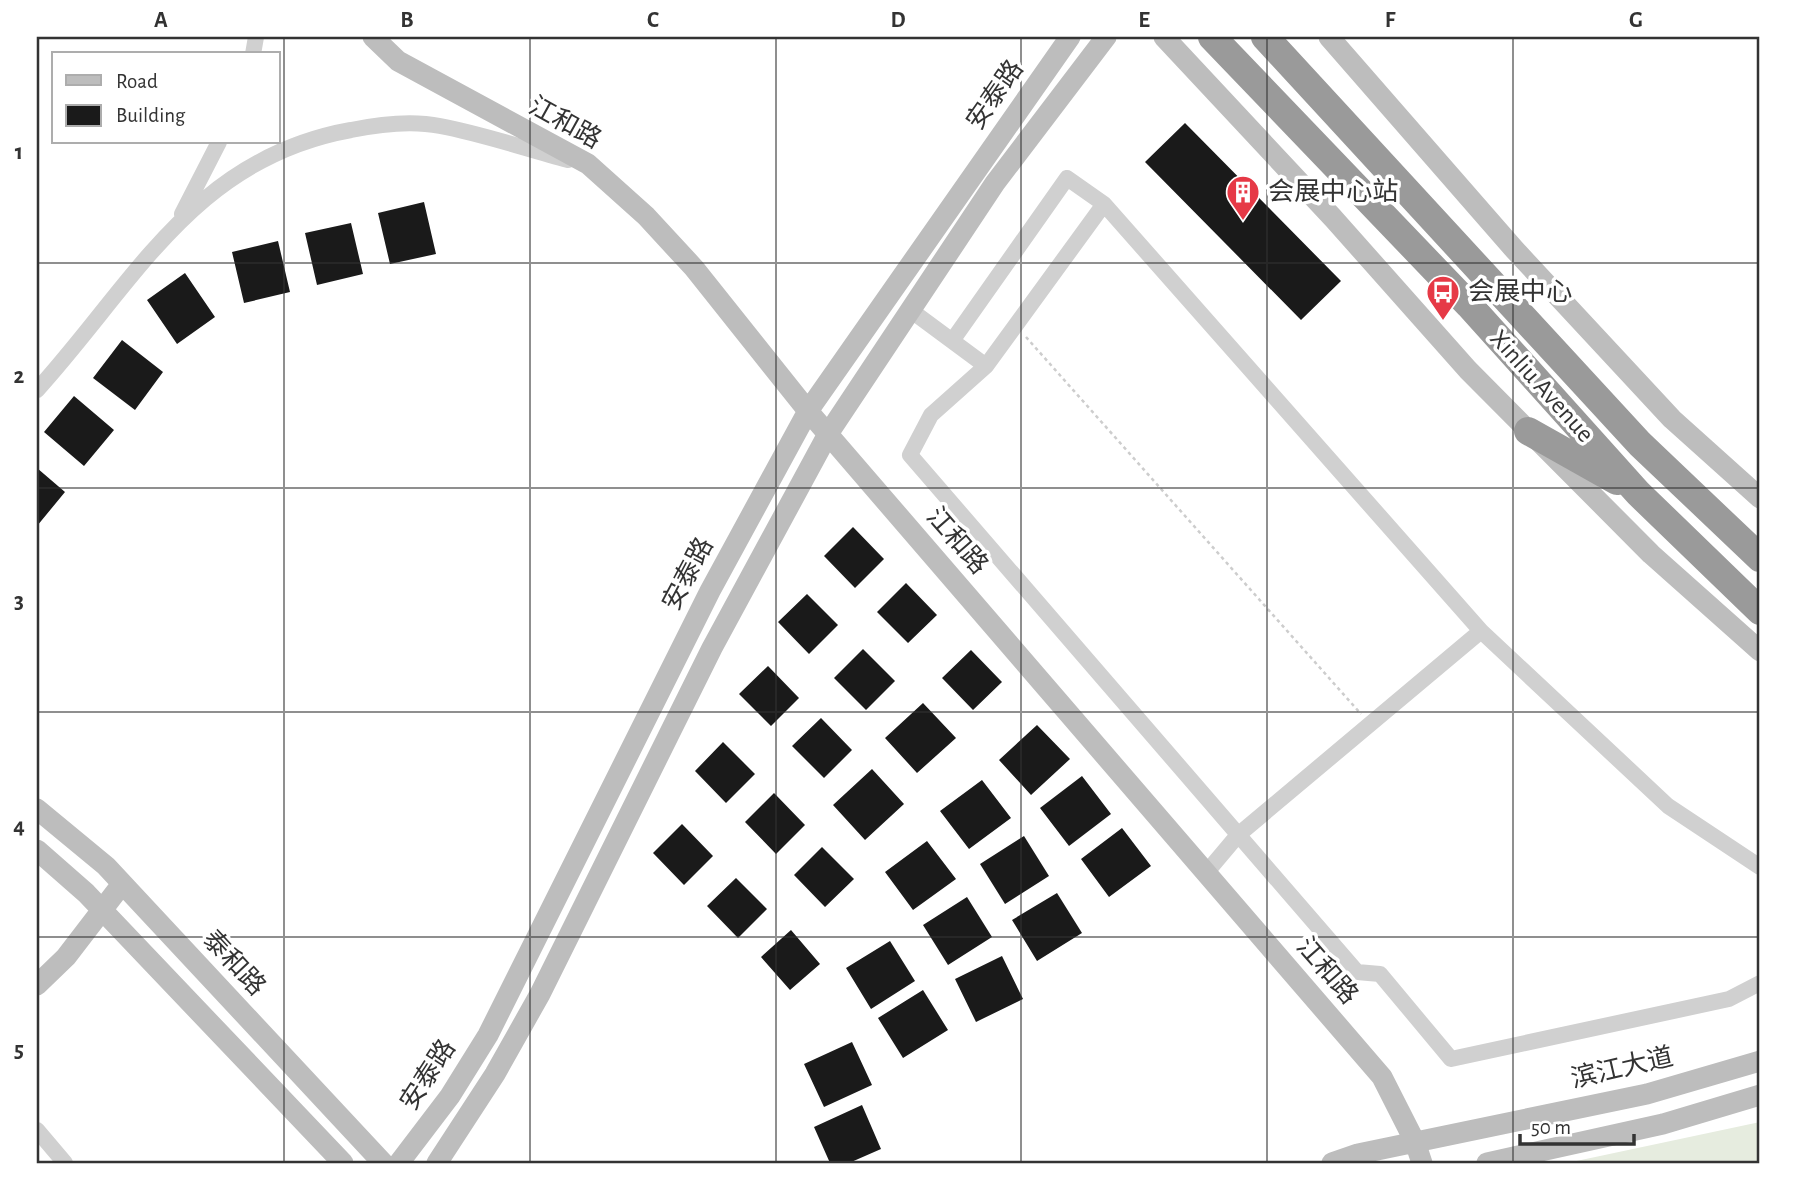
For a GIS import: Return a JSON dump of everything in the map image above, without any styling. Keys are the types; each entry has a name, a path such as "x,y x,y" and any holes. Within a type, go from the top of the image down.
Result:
{"highway":[{"name":"Xinliu Avenue","path":"1212,37 1469,305 1638,492 1729,584 1760,611"},
{"name":"Xinliu Avenue","path":"1265,37 1640,444 1760,558"},
{"path":"1528,431 1638,492"}],"street":[{"name":"江和路","path":"373,37 406,66 588,164 646,216 694,268 808,411 1382,1077 1415,1142 1422,1163"},
{"name":"安泰路","path":"399,1163 435,1116 488,1035 704,603 808,411 1070,37"},
{"name":"安泰路","path":"437,1163 495,1074 540,995 712,648 828,434 995,184 1106,37"},
{"path":"1164,37 1333,218 1468,370 1651,554 1760,651"},
{"path":"1329,37 1514,249 1672,419 1760,498"},
{"path":"37,390 179,220 223,183 264,157 313,136 384,124 439,125 588,164"},
{"path":"179,220 218,144"},
{"path":"952,341 1067,178 1104,204 1481,631 1668,806 1760,867"},
{"path":"1104,204 986,366 931,415 910,455 1357,972 1380,974 1451,1059 1729,999 1760,983"},
{"path":"909,309 986,366"},
{"path":"1206,873 1238,835 1481,631"},
{"name":"泰和路","path":"37,809 122,884 383,1163"},
{"path":"37,850 102,909 342,1163"},
{"path":"37,985 66,957 122,884"},
{"name":"滨江大道","path":"1332,1163 1358,1154 1647,1094 1760,1060"},
{"path":"1487,1163 1663,1124 1760,1095"},
{"path":"37,1130 65,1163"}],"path":[{"path":"1015,325 1370,724"}],"shaded area":[{"path":"1760,1122 1760,1163 1567,1163"}],"building":[{"name":"会展中心站","path":"1185,123 1341,281 1301,320 1145,162"},
{"path":"424,202 436,254 390,264 378,213"},
{"path":"351,223 363,274 317,285 305,233"},
{"path":"278,241 290,292 244,303 232,252"},
{"path":"185,273 215,317 177,344 147,300"},
{"path":"122,340 163,372 135,410 93,378"},
{"path":"74,396 114,430 84,466 44,432"},
{"path":"37,468 65,492 37,526"},
{"path":"853,527 884,559 855,588 824,556"},
{"path":"906,583 937,615 908,643 877,612"},
{"path":"807,594 838,625 809,654 778,622"},
{"path":"863,649 895,681 866,710 834,678"},
{"path":"971,650 1002,682 973,710 942,678"},
{"path":"768,666 799,698 771,726 739,694"},
{"path":"923,703 956,738 917,773 885,738"},
{"path":"821,718 852,750 824,778 792,746"},
{"path":"1037,725 1070,759 1031,795 999,760"},
{"path":"723,742 755,774 726,803 695,771"},
{"path":"872,769 904,804 865,840 833,805"},
{"path":"1082,776 1111,814 1069,846 1040,808"},
{"path":"982,780 1011,818 969,849 940,811"},
{"path":"774,793 805,825 776,854 745,822"},
{"path":"682,824 713,856 684,885 653,853"},
{"path":"1122,828 1151,866 1109,897 1081,859"},
{"path":"1024,836 1049,876 1005,904 980,864"},
{"path":"927,841 956,879 913,910 885,872"},
{"path":"822,847 854,879 825,907 794,875"},
{"path":"736,878 767,909 738,938 707,906"},
{"path":"1057,893 1082,933 1037,961 1012,920"},
{"path":"967,897 992,937 948,965 923,925"},
{"path":"791,930 820,964 790,990 761,957"},
{"path":"890,941 915,981 871,1009 846,968"},
{"path":"1002,956 1023,999 976,1022 955,979"},
{"path":"923,990 948,1030 903,1058 878,1018"},
{"path":"852,1042 872,1085 824,1107 804,1064"},
{"path":"862,1105 881,1149 849,1163 830,1163 814,1127"}],"place":[{"name":"会展中心站","path":"1243,222"},
{"name":"会展中心","path":"1443,322"}]}
